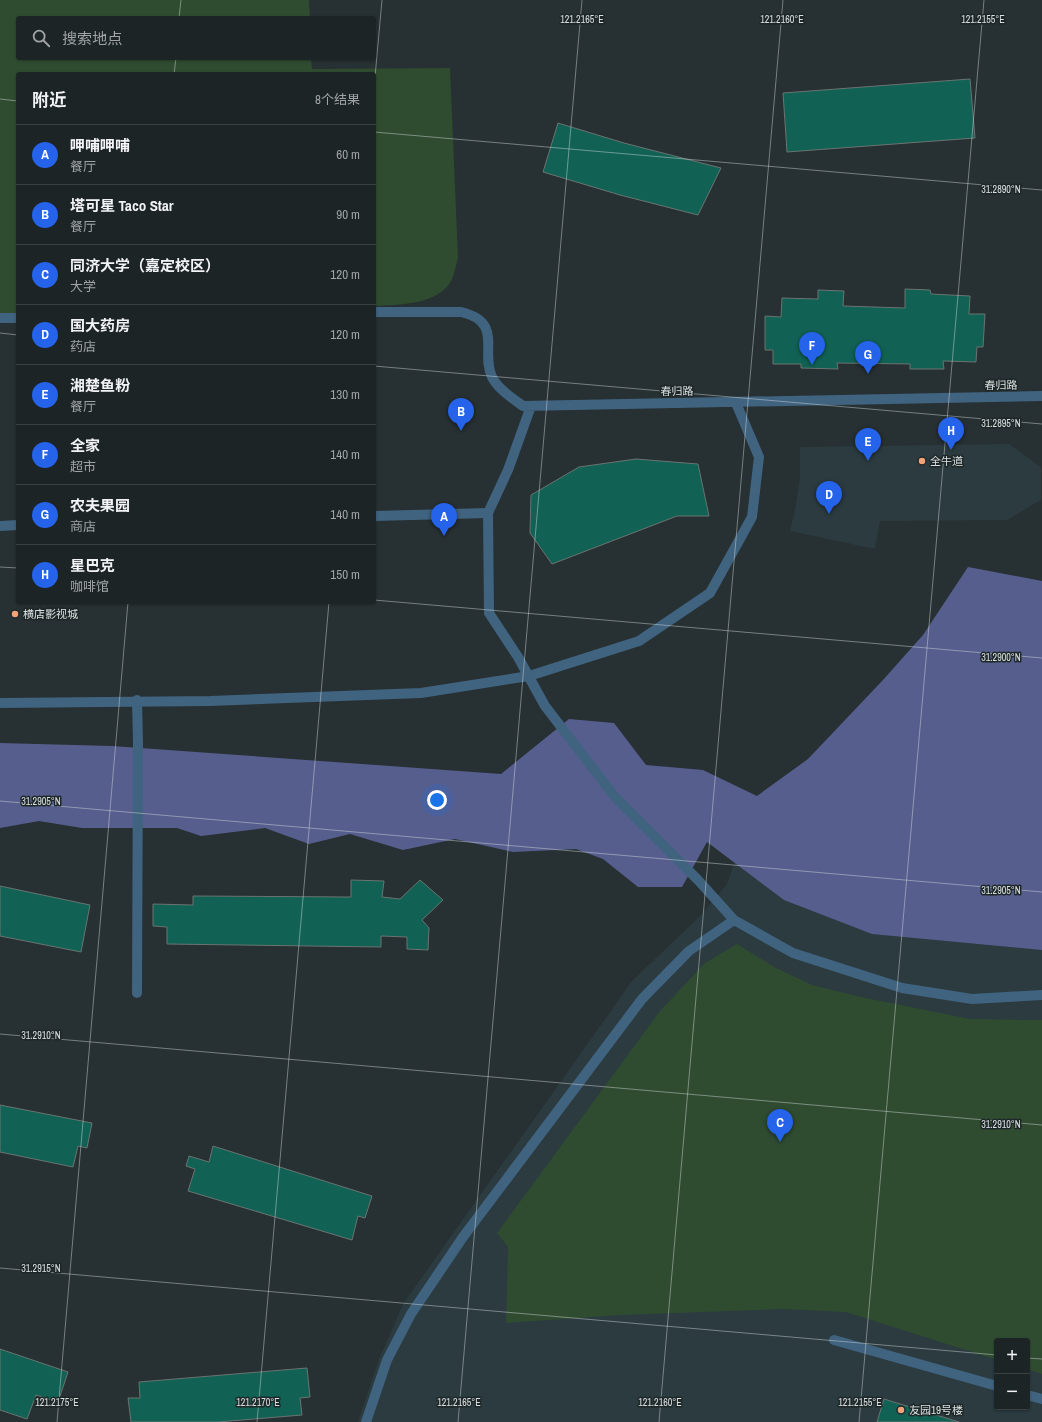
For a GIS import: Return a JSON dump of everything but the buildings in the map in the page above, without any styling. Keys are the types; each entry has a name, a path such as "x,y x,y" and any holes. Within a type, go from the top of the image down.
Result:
{"street":[{"name":"春归路","path":"376,312 454,312 474,315 482,323 489,337 489,365 492,377 504,391 523,406 1042,396"},
{"path":"0,318 16,318"},
{"path":"0,703 137,700 210,701 421,693 528,676 639,641 710,593 752,517 759,457 736,403"},
{"path":"531,406 508,470 488,513 489,613 545,706 615,797 698,880 734,920 793,953 902,988 972,999 1042,995"},
{"path":"376,516 488,513"},
{"path":"0,526 16,525"},
{"path":"137,700 137,992"},
{"path":"366,1422 387,1360 411,1314 467,1231 642,999 689,952 734,920"},
{"path":"834,1340 994,1385"},
{"path":"1030,1396 1042,1399"}],"shaded area":[{"path":"1009,444 1041,467 1041,500 1007,520 880,521 875,549 790,531 800,477 800,447"},
{"path":"968,567 1042,581 1042,1422 358,1422 379,1359 403,1304 632,981 698,918 727,884 757,796 808,759 883,680 923,635"}],"green space":[{"path":"0,0 309,0 310,16 16,16 16,60 311,60 312,69 450,68 458,258 454,274 446,288 429,299 406,304 376,306 376,72 16,72 16,313 0,314"},
{"path":"737,944 774,967 812,985 861,997 970,1019 1042,1020 1042,1374 1030,1370 1030,1338 994,1338 994,1359 846,1312 783,1309 622,1315 506,1323 508,1247 497,1233 660,1011 705,963"}],"water":[{"path":"968,567 1042,581 1042,950 872,934 784,900 707,842 682,887 638,887 603,859 576,849 513,852 455,839 403,850 350,834 309,844 265,828 201,836 177,828 82,828 39,821 0,828 0,743 112,746 501,774 569,719 614,723 646,765 703,770 757,796 808,759 883,680 923,635"}],"place":[{"name":"全家","path":"812,365"},
{"name":"农夫果园","path":"868,374"},
{"name":"塔可星 Taco Star","path":"461,431"},
{"name":"星巴克","path":"951,450"},
{"name":"湘楚鱼粉","path":"868,461"},
{"name":"全牛道","path":"922,461"},
{"name":"国大药房","path":"829,514"},
{"name":"呷哺呷哺","path":"444,536"},
{"name":"横店影视城","path":"15,614"},
{"name":"同济大学（嘉定校区）","path":"780,1142"},
{"name":"友园19号楼","path":"901,1410"}]}
